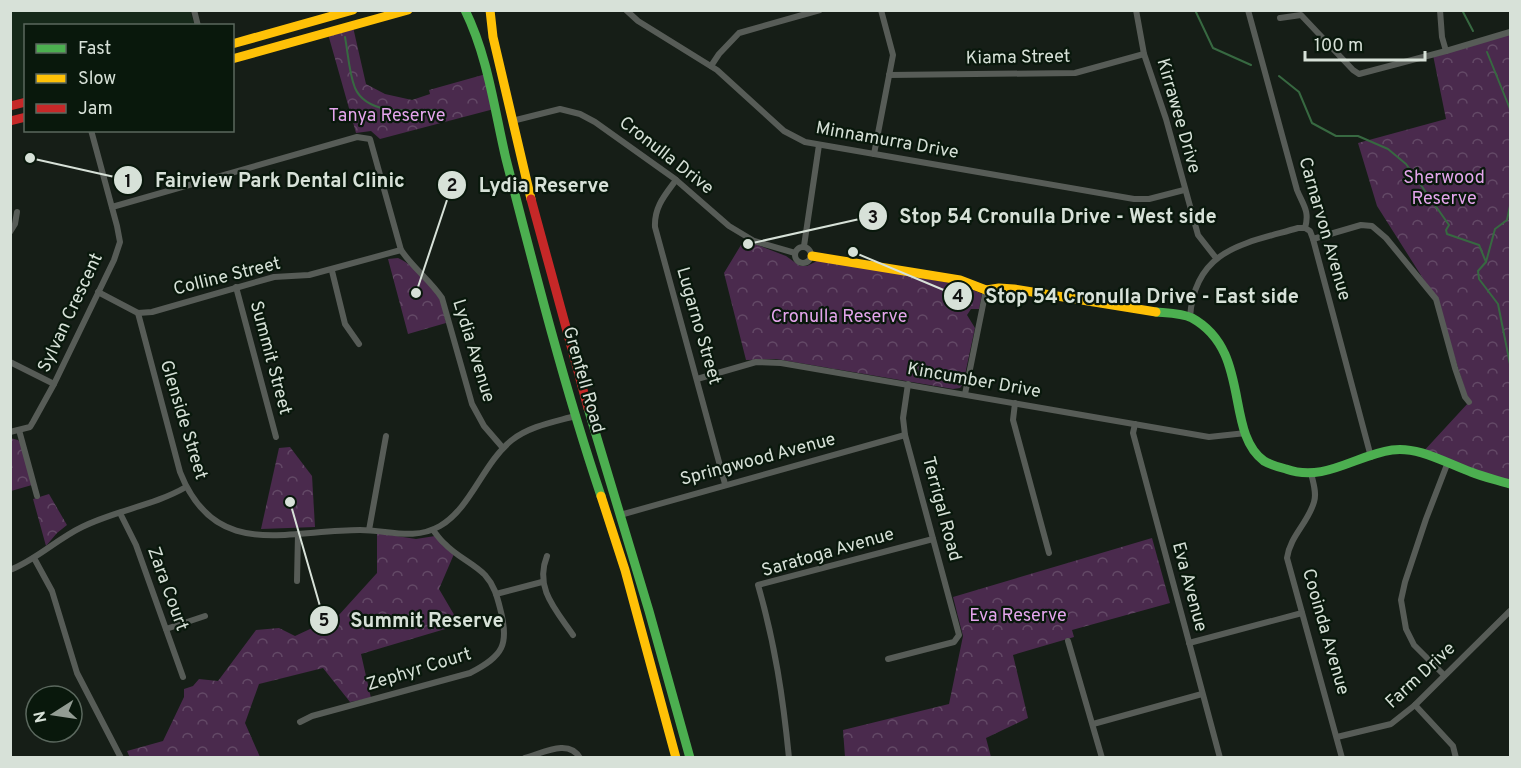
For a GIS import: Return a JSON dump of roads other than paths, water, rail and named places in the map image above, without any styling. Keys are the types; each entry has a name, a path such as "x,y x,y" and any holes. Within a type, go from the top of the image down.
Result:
{"main road":[{"path":"234,43 353,10"},
{"path":"235,58 408,10"},
{"name":"Grenfell Road","path":"465,10 483,52 516,197 588,458 625,570 676,758"},
{"name":"Grenfell Road","path":"490,10 493,37 524,172 588,412 649,611 690,758"},
{"path":"499,125 512,121"},
{"path":"812,256 960,280 986,290 999,288 1190,317 1211,334 1227,355 1246,433 1260,457 1271,465 1296,474 1311,473 1391,450 1402,449 1422,453 1510,484"},
{"path":"576,416 588,412"}],"street":[{"name":"Minnamurra Drive","path":"626,10 638,21 711,66 797,140 1134,199 1149,199 1184,190"},
{"path":"711,66 718,54 739,33 820,10"},
{"path":"874,154 893,55 881,10"},
{"name":"Kirrawee Drive","path":"1136,10 1144,54 1166,119 1198,235 1216,258"},
{"name":"Carnarvon Avenue","path":"1248,10 1296,190 1308,213 1305,228 1310,231 1313,239 1371,457"},
{"path":"1440,10 1442,37 1446,51"},
{"path":"1280,18 1301,15 1359,74 1510,32"},
{"name":"Kiama Street","path":"889,75 1075,73 1144,54"},
{"name":"Cronulla Drive","path":"512,121 551,110 570,110 595,123 676,180 714,214 741,234 765,245 795,253"},
{"name":"Sylvan Crescent","path":"19,430 30,427 54,384 114,260 120,242 92,132"},
{"name":"Lydia Avenue","path":"112,207 360,137 370,139 401,250 408,261 434,285 442,298 472,404 484,426 503,448"},
{"path":"804,246 819,145"},
{"name":"Lugarno Street","path":"676,180 659,203 656,210 655,227 725,484"},
{"path":"10,231 15,224 17,212"},
{"path":"1313,239 1361,225 1372,226 1386,238 1436,299 1455,368 1469,402"},
{"path":"1190,317 1193,295 1201,277 1216,258 1251,242 1305,228"},
{"path":"804,246 808,248 812,256 806,263 802,263 798,261 795,253 796,249 804,246"},
{"name":"Colline Street","path":"138,313 167,308 274,276 309,275 332,271 401,250"},
{"path":"332,271 345,324 358,344"},
{"name":"Summit Street","path":"236,287 276,437"},
{"path":"965,394 986,290"},
{"path":"98,292 138,313"},
{"name":"Glenside Street","path":"138,313 180,472 196,504 216,522 252,535 369,530 404,535 433,530"},
{"path":"10,362 54,384"},
{"name":"Kincumber Drive","path":"697,379 756,363 781,363 1209,437 1246,433"},
{"name":"Terrigal Road","path":"888,659 957,640 958,635 905,435 903,418 908,384"},
{"path":"1015,403 1013,420 1050,553"},
{"path":"433,530 452,517 503,448 524,432 576,416"},
{"name":"Eva Avenue","path":"1135,424 1133,433 1220,758"},
{"path":"10,432 19,430 37,496"},
{"name":"Springwood Avenue","path":"620,515 905,435"},
{"path":"369,530 386,436"},
{"path":"1444,675 1414,645 1406,629 1401,600 1422,529 1448,462"},
{"name":"Cooinda Avenue","path":"1311,473 1315,488 1315,501 1289,546 1287,558 1342,758"},
{"path":"10,570 34,558 79,528 106,516 170,496 186,487"},
{"name":"Zara Court","path":"120,513 136,545 183,677"},
{"name":"Zephyr Court","path":"300,722 312,716 470,673 489,664 500,653 505,643 506,632 494,587 484,574 445,545 433,530"},
{"path":"297,581 298,534"},
{"name":"Saratoga Avenue","path":"789,758 783,700 772,635 758,585 933,539"},
{"path":"547,556 542,582 551,602 573,635"},
{"path":"34,558 52,591 77,673 120,758"},
{"path":"496,594 542,582"},
{"name":"Farm Drive","path":"1337,737 1391,724 1415,705 1510,611"},
{"path":"1189,644 1302,613"},
{"path":"166,629 206,616"},
{"path":"1068,641 1102,758"},
{"path":"1093,724 1202,694"},
{"path":"1415,705 1453,746 1456,758"},
{"path":"525,758 568,747 576,751 580,758"}],"waterway":[{"path":"1195,10 1213,48 1251,65"},
{"path":"1462,10 1473,31"},
{"path":"345,37 351,76 361,97 369,103 389,110 432,110"},
{"path":"1487,52 1510,109"},
{"path":"1279,76 1299,92 1312,123 1336,136 1358,136 1388,149 1406,164 1449,225 1446,230 1447,234 1479,245 1486,262 1478,271 1479,279 1498,304 1510,364"},
{"path":"1510,117 1510,122"},
{"path":"1486,262 1495,229 1507,220 1510,206"}],"place":[{"name":"Fairview Park Dental Clinic","path":"30,158"},
{"name":"Stop 54 Cronulla Drive - West side","path":"748,244"},
{"name":"Stop 54 Cronulla Drive - East side","path":"853,252"},
{"name":"Lydia Reserve","path":"416,293"},
{"name":"Summit Reserve","path":"290,502"}],"park label":[{"name":"Tanya Reserve","path":"387,116"},
{"name":"Sherwood Reserve","path":"1444,188"},
{"name":"Cronulla Reserve","path":"839,317"},
{"name":"Eva Reserve","path":"1018,616"}]}
